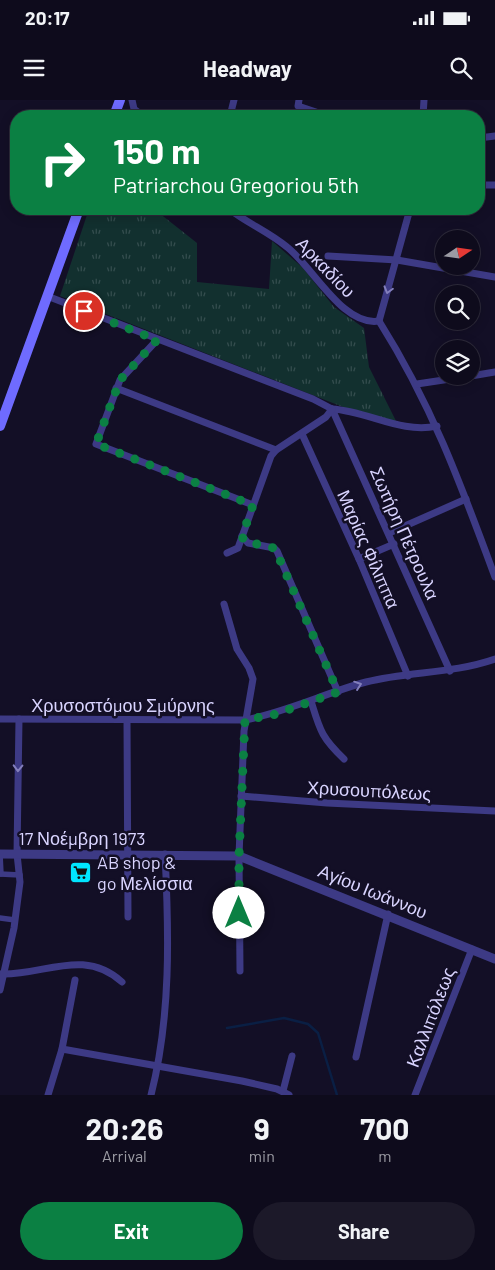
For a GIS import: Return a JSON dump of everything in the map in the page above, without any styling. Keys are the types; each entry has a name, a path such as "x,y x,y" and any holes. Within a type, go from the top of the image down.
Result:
{"main road":[{"path":"0,426 78,215"}],"street":[{"path":"299,103 315,110"},
{"name":"Αρκαδίου","path":"237,215 286,246 300,258 348,312 361,320 379,322"},
{"path":"408,215 379,322 417,384 437,426 495,577"},
{"path":"328,256 397,260 495,277"},
{"path":"47,296 313,399 332,409 344,410 415,429 437,426"},
{"path":"157,340 120,380 96,444 253,505"},
{"path":"480,374 495,372"},
{"path":"417,384 435,381"},
{"path":"116,388 276,450"},
{"path":"227,553 238,548 271,456 276,450 326,417 332,409"},
{"name":"Σωτήρη Πέτρουλα","path":"332,409 450,671"},
{"name":"Μαρίας Φίλιππα","path":"302,434 359,560 408,676"},
{"path":"389,533 466,499"},
{"path":"242,536 248,543 274,548 276,551 338,692"},
{"path":"359,560 394,544"},
{"path":"224,604 237,649 249,668 253,679 245,720 241,796 239,856 240,970"},
{"name":"Χρυσοστόμου Σμύρνης","path":"0,719 245,720 273,715 368,682 450,671 495,659"},
{"path":"311,701 325,741 344,758"},
{"path":"0,990 2,974 16,920 20,875 17,854 19,719"},
{"path":"127,720 128,917"},
{"name":"Χρυσουπόλεως","path":"241,796 327,803 495,811"},
{"path":"0,854 0,874 20,875"},
{"name":"17 Νοέμβρη 1973","path":"0,854 239,856"},
{"path":"151,1095 158,1066 167,997 165,854"},
{"name":"Αγίου Ιωάννου","path":"239,856 388,914 495,959"},
{"path":"356,1057 388,914"},
{"path":"0,918 16,920"},
{"name":"Καλλιπόλεως","path":"416,1095 472,949"},
{"path":"2,974 81,964 103,969 112,973 122,982"},
{"path":"48,1095 62,1048 75,980"},
{"path":"62,1048 242,1081 286,1093 292,1056"}],"green space":[{"path":"87,215 162,215 197,243 197,282 269,289 272,241 303,268 334,307 364,328 369,367 397,423 343,407 60,296"}],"waterway":[{"path":"227,1028 284,1018 308,1024 318,1033 337,1095"}],"place":[{"name":"AB shop & go Μελίσσια","path":"81,872"}],"route":[{"path":"84,311 157,340 120,380 96,444 253,505 242,536 244,541 274,548 276,551 338,692 273,715 245,720 239,856 239,913"}]}
